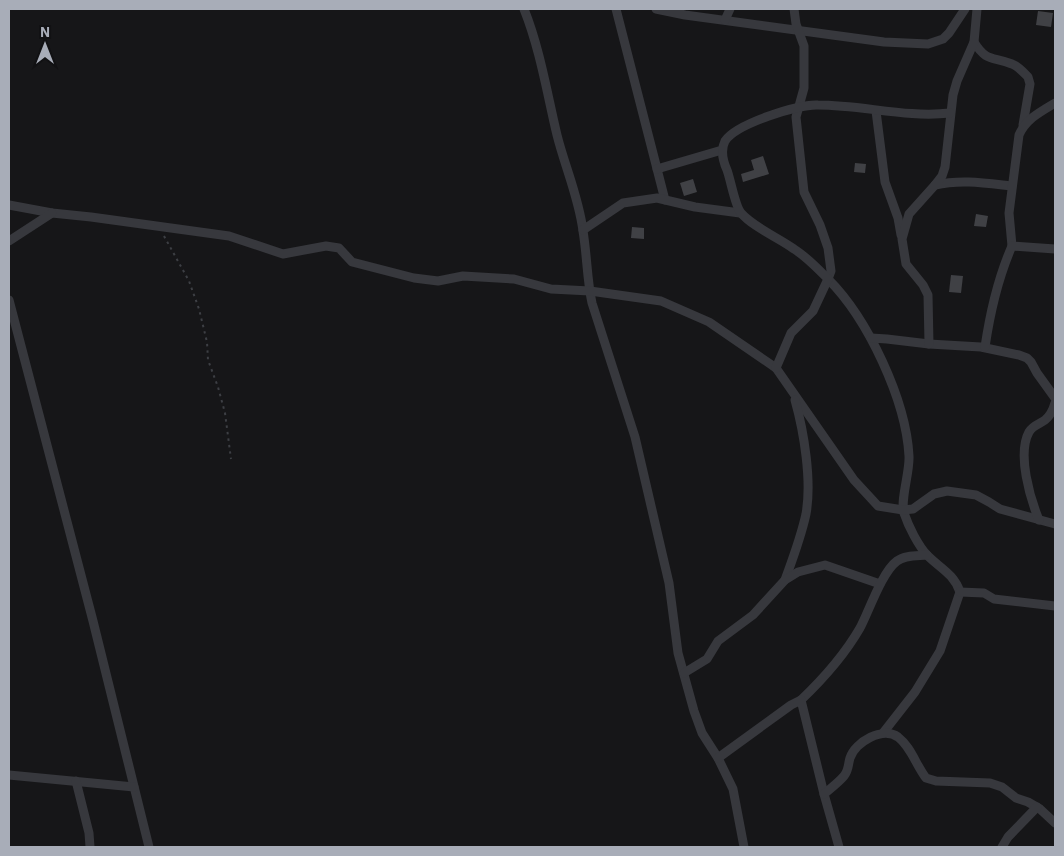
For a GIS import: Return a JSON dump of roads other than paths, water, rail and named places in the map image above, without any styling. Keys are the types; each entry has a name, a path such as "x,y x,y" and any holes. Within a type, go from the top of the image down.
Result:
{"street":[{"path":"524,9 546,83 557,136 578,205 583,230 590,292 635,437 669,583 678,653 702,733 718,758 733,789 744,847"},
{"path":"616,9 665,200"},
{"path":"656,9 884,42 928,44 942,39 949,33 965,9"},
{"path":"725,20 730,9"},
{"path":"776,368 792,333 813,311 830,271 828,248 820,225 804,192 796,117 802,97 804,46 794,9"},
{"path":"902,239 909,214 942,176 945,167 950,113 957,82 974,42 977,9"},
{"path":"974,42 985,56 992,60 1012,64 1028,77 1030,84 1011,186 1009,213 1012,246 1001,274 985,347"},
{"path":"1023,125 1036,114 1055,103"},
{"path":"740,213 723,159 722,150 726,141 736,131 774,114 798,106 818,104 929,115 950,113"},
{"path":"876,111 885,182 898,218 906,264 923,285 928,295 929,344"},
{"path":"657,169 722,150"},
{"path":"935,185 952,181 964,181 1011,186"},
{"path":"583,230 623,203 657,198 695,208 740,213 797,250 828,279 850,305 871,338 899,403 908,440 910,461 902,510 909,527 927,555 949,574 957,583 960,592 940,651 915,692 883,733"},
{"path":"9,205 158,228 192,230 229,236 283,254 326,246 339,248 352,262 414,278 438,281 463,276 514,279 551,289 662,300 709,322 776,368 854,480 878,506 902,510 912,509 922,504 929,497 947,491 976,495 1000,509 1055,524"},
{"path":"9,241 52,213"},
{"path":"1012,246 1055,249"},
{"path":"9,300 149,847"},
{"path":"871,338 985,347 1019,355 1027,358 1055,398"},
{"path":"785,580 799,541 806,512 807,480 805,452 801,421 793,393"},
{"path":"1039,520 1027,484 1025,449 1029,432 1035,425 1045,420 1052,412 1055,404"},
{"path":"718,758 790,705 801,700 831,669 859,628 880,584 895,562 903,558 927,555"},
{"path":"684,673 707,659 718,641 753,615 785,580 798,572 825,565 880,584"},
{"path":"960,592 984,593 994,600 1055,606"},
{"path":"801,700 839,847"},
{"path":"824,794 845,775 850,758 859,745 866,739 883,733 890,733 908,748 926,778 936,781 990,783 1002,787 1016,798 1037,807 1055,823"},
{"path":"9,775 134,787"},
{"path":"76,781 89,833 90,847"},
{"path":"1002,847 1008,837 1037,807"}]}
